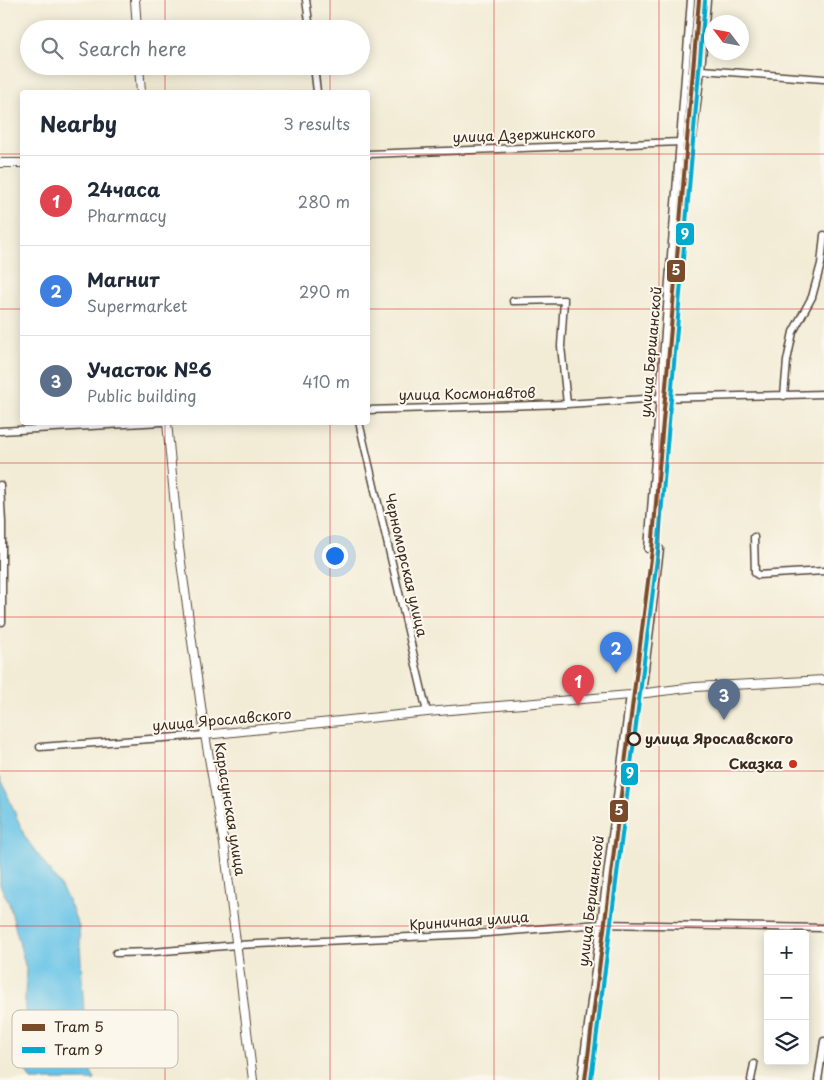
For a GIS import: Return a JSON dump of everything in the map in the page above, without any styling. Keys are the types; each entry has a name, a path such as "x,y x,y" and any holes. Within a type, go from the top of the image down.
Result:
{"street":[{"path":"135,0 136,20"},
{"path":"306,0 309,20"},
{"name":"улица Бершанской","path":"642,693 660,550 648,549 691,0"},
{"path":"681,142 693,139 707,0"},
{"path":"701,70 824,79"},
{"path":"140,75 141,90"},
{"path":"315,75 317,90"},
{"name":"улица Дзержинского","path":"370,154 681,142"},
{"path":"0,163 20,163"},
{"path":"784,396 787,361 793,332 812,297 821,264 824,234"},
{"path":"514,301 564,300 561,346 567,404"},
{"name":"улица Космонавтов","path":"370,410 567,404 660,398 824,394"},
{"path":"0,431 108,425"},
{"name":"Карасунская улица","path":"167,425 179,548 205,735 223,834 253,1080"},
{"name":"Черноморская улица","path":"360,425 427,712"},
{"path":"0,485 2,622"},
{"path":"754,537 755,573 758,575 824,571"},
{"name":"улица Ярославского","path":"40,747 205,735 427,712 630,695 695,687 824,680"},
{"name":"улица Бершанской","path":"581,1080 630,695"},
{"name":"Криничная улица","path":"116,954 237,945 474,934 600,924 824,928"},
{"path":"818,1080 824,1041"},
{"path":"752,1080 754,1064"}],"water":[{"path":"0,777 25,837 60,885 79,927 84,1010 25,1010 26,969 9,903 0,885"},
{"path":"24,1068 89,1068 95,1080 31,1080"}],"tram line":[{"name":"5","path":"585,1080 652,550 699,0"},
{"name":"9","path":"591,1080 658,551 705,1"}],"place":[{"name":"Магнит","path":"616,673"},
{"name":"24часа","path":"578,706"},
{"name":"Участок №6","path":"724,720"},
{"name":"улица Ярославского","path":"634,739"},
{"name":"Сказка","path":"793,764"}]}
